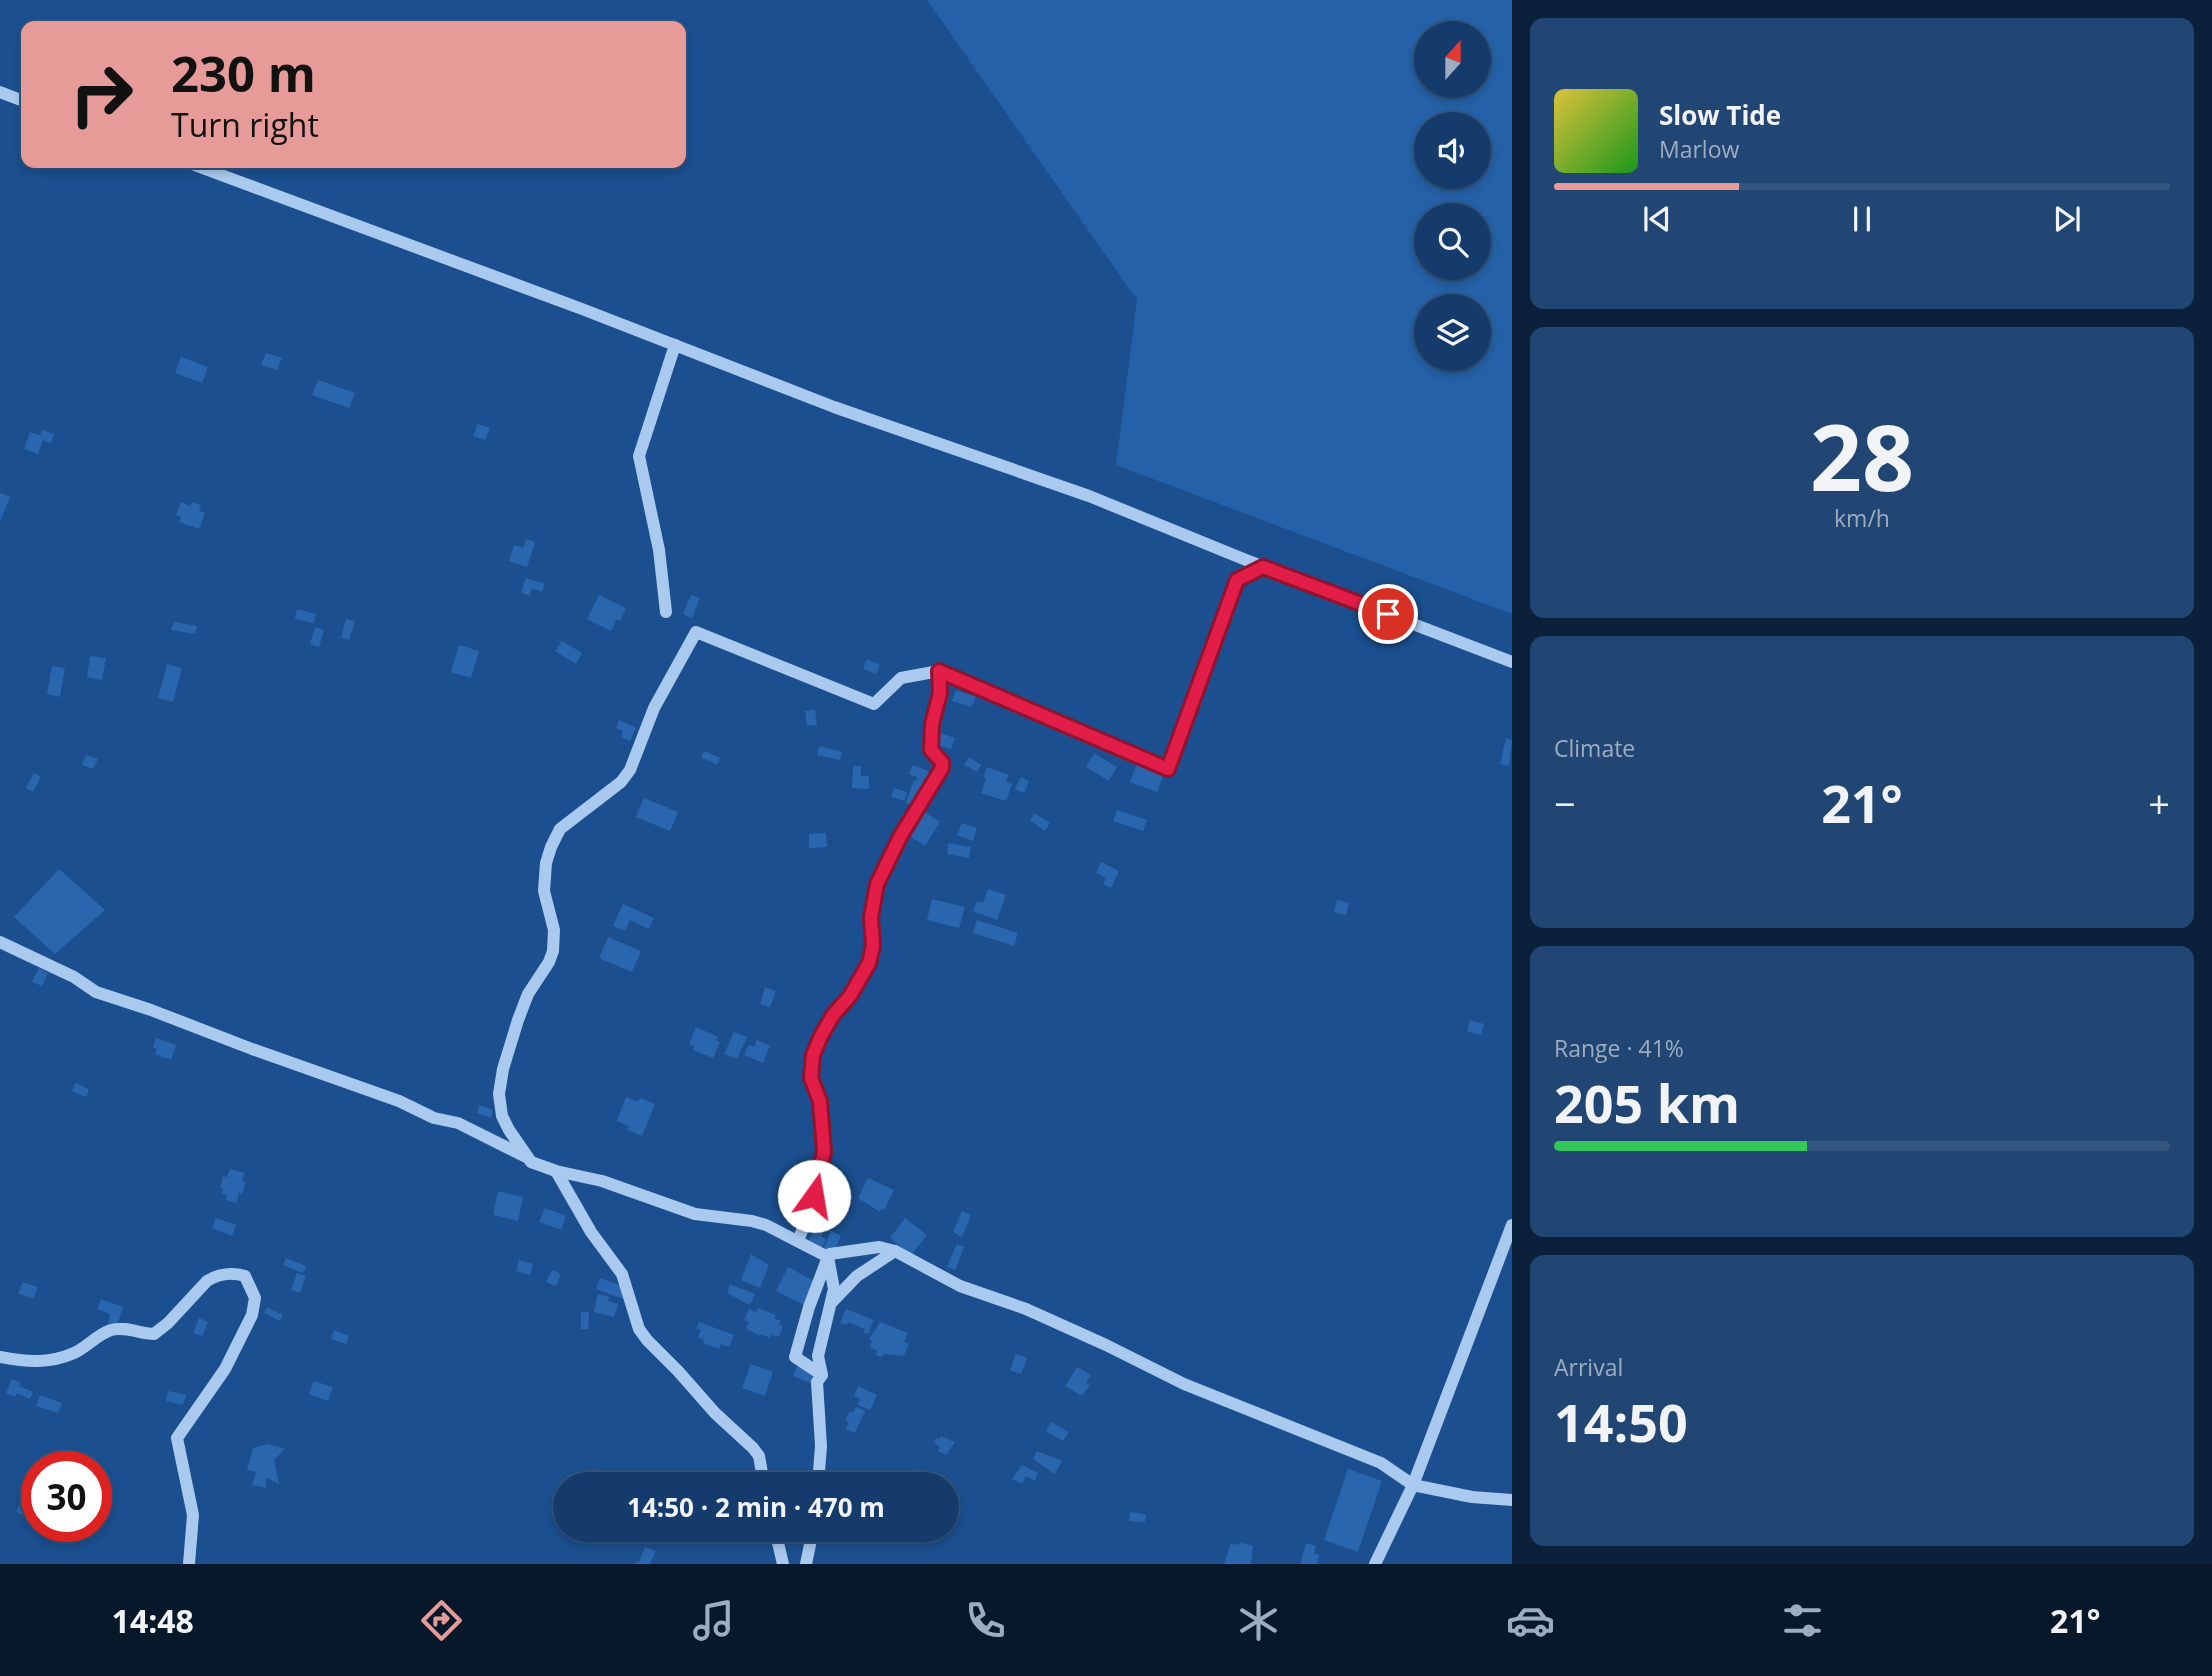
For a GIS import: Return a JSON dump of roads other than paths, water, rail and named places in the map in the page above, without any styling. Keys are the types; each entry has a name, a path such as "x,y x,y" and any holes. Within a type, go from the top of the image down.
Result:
{"street":[{"path":"0,92 21,100"},
{"path":"202,168 834,407 1089,496 1263,567 1512,662"},
{"path":"666,612 659,550 639,456 675,345"},
{"path":"819,1472 821,1446 817,1382 822,1375 818,1356 832,1302 834,1279 828,1257 759,1223 695,1214 602,1181 556,1171 531,1162 502,1116 499,1094 503,1069 528,994 550,962 553,951 554,930 544,891 548,855 560,829 621,782 630,770 654,708 696,632 874,704 901,678 939,671 1168,769 1237,580 1263,567"},
{"path":"798,1241 809,1214 824,1152 820,1101 811,1078 813,1055 833,1015 850,996 869,963 873,946 871,917 877,884 900,837 942,768 942,762 931,750 932,724 940,693 939,671"},
{"path":"0,942 74,977 96,992 399,1101 434,1118 458,1123 528,1158"},
{"path":"556,1171 597,1241 622,1274 639,1329 715,1413 753,1448 759,1456 762,1472"},
{"path":"1375,1564 1413,1485 1512,1225"},
{"path":"822,1375 795,1357 809,1307 828,1257 830,1254 875,1247 895,1251 968,1290 1026,1309 1184,1384 1381,1462 1413,1485 1472,1497 1512,1500"},
{"path":"832,1302 857,1276 895,1251"},
{"path":"0,1357 37,1363 74,1353 110,1330 133,1329 154,1334 168,1323 207,1281 229,1274 245,1276 256,1298 252,1315 225,1369 177,1438 193,1515 189,1564"},
{"path":"778,1542 783,1564"},
{"path":"806,1564 811,1542"}]}
